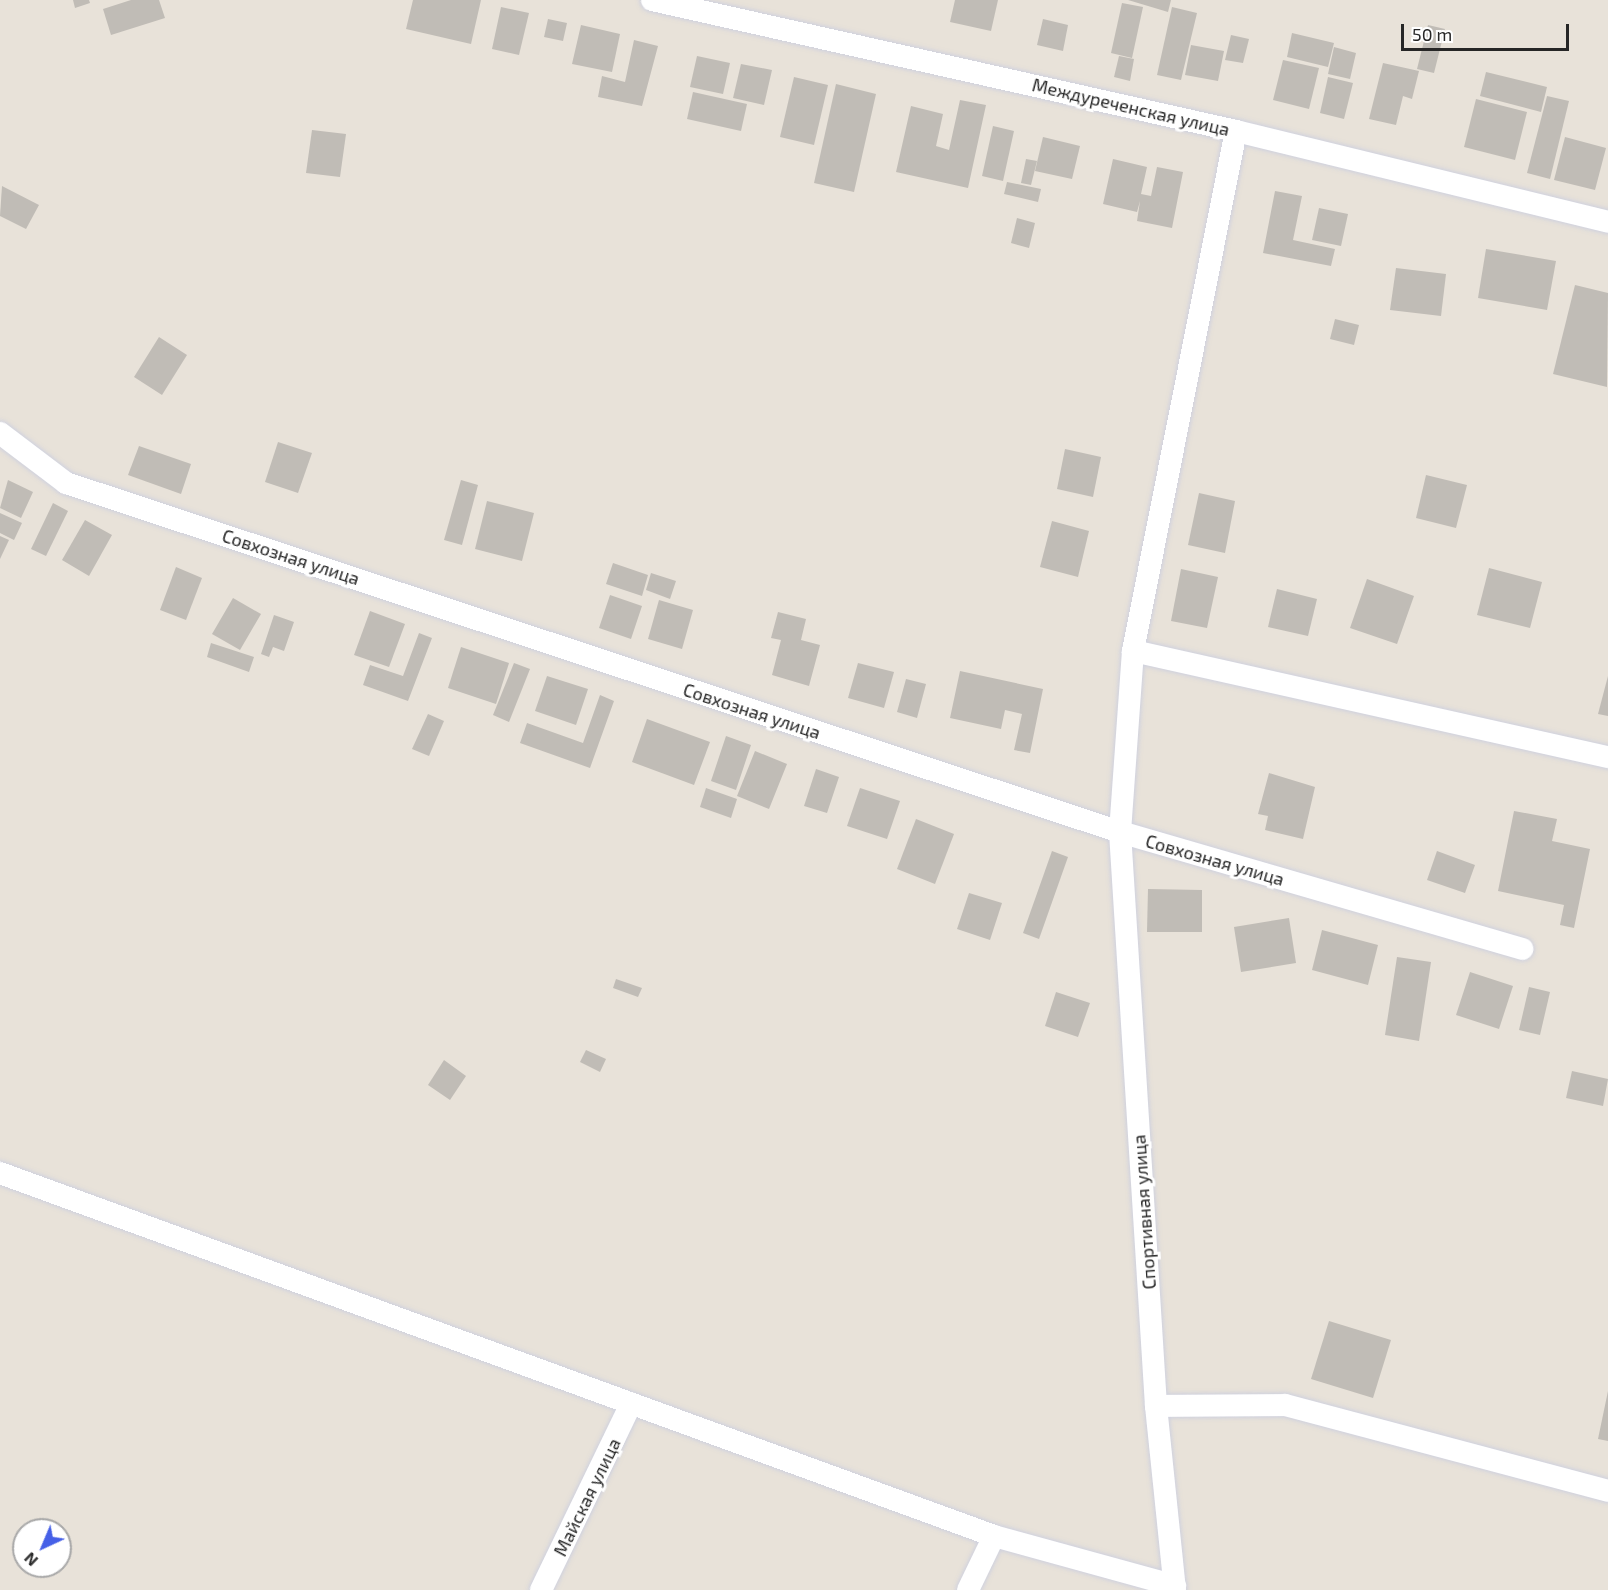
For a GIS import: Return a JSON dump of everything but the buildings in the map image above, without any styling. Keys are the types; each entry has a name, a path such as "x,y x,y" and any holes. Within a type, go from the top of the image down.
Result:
{"street":[{"name":"Междуреченская улица","path":"652,0 1236,130 1608,222"},
{"name":"Спортивная улица","path":"1175,1588 1156,1406 1120,832 1133,651 1236,130"},
{"name":"Совхозная улица","path":"0,433 66,483 1120,832 1522,949"},
{"path":"1133,651 1608,757"},
{"path":"0,1173 994,1536 1175,1588"},
{"name":"Майская улица","path":"541,1590 631,1404"},
{"path":"1156,1406 1285,1406 1608,1491"},
{"path":"968,1590 994,1536"}]}
